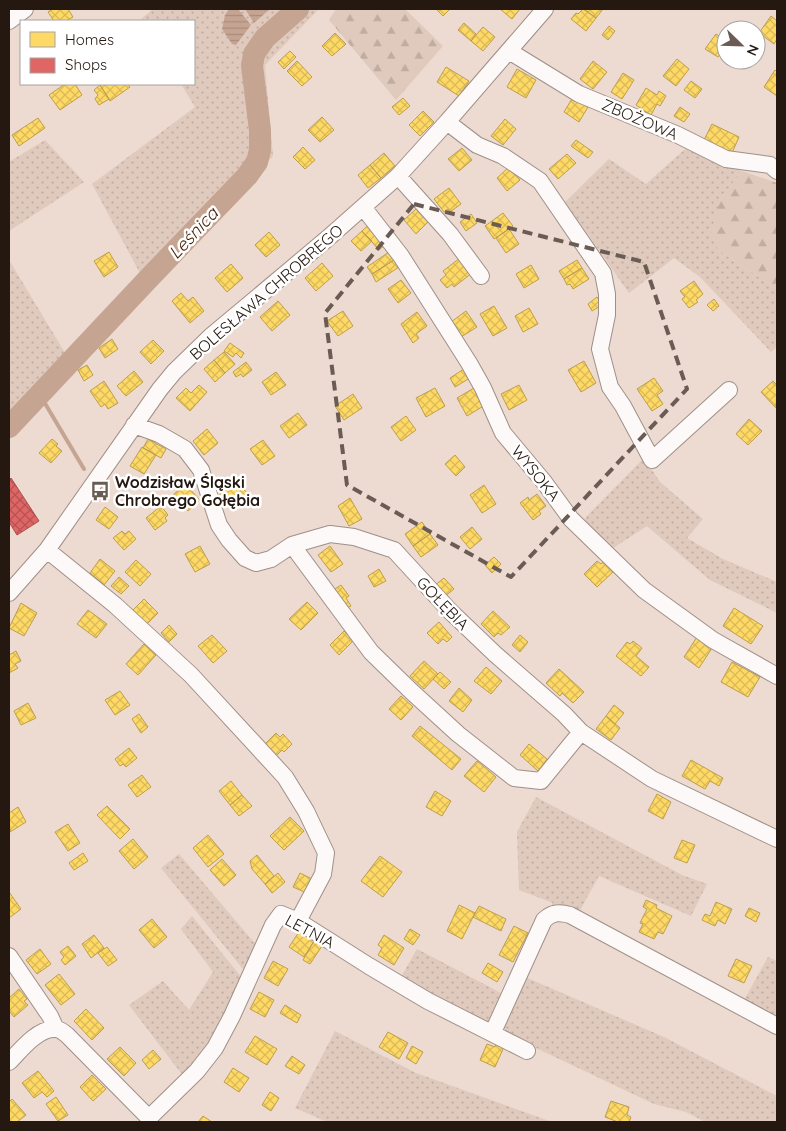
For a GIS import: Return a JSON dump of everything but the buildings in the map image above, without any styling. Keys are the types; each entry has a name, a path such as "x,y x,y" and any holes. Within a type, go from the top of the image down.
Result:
{"street":[{"path":"9,21 25,9"},
{"name":"BOLESŁAWA CHROBREGO","path":"9,593 47,550 134,425 174,372 210,337 398,176 448,122 545,9"},
{"name":"ZBOŻOWA","path":"509,51 579,94 678,135 726,159 770,166 777,171"},
{"path":"448,122 477,145 503,156 540,181 603,273 607,294 607,315 600,349 610,387 652,460 729,390"},
{"path":"398,176 450,234 481,276"},
{"name":"WYSOKA","path":"364,207 401,256 470,363 503,433 544,482 571,519 644,590 713,640 777,676"},
{"name":"GOŁĘBIA","path":"134,425 159,434 185,448 201,470 219,525 245,558 256,562 270,559 292,545 330,534 354,537 394,550 450,611 495,654 564,714 581,732 652,779 777,839"},
{"path":"292,545 371,652 458,734 514,778 541,781 581,732"},
{"path":"47,550 115,605 191,676 285,777 306,811 326,853 322,874 298,921"},
{"path":"493,1032 544,920 548,916 558,913 570,915 777,1026"},
{"name":"LETNIA","path":"56,1029 67,1035 151,1120 197,1071 215,1048 232,1016 273,925 281,914 298,921 396,983 493,1032 527,1052"},
{"path":"9,956 50,1016 56,1029 48,1030 35,1037 9,1062"}],"highlighted area":[{"path":"414,204 644,262 687,389 511,577 347,485 325,313"}],"green space":[{"path":"153,9 319,9 265,65 273,156 173,265 91,349 67,356 141,275 92,184 195,107 182,85 195,85 195,20 141,19"},
{"path":"336,9 405,9 443,46 396,100 329,20"},
{"path":"45,140 84,182 9,231 9,162"},
{"path":"685,149 742,171 720,200 718,250 777,289 777,347 771,352 700,277 674,258 629,293 565,202 609,159 646,184"},
{"path":"742,171 777,183 777,289 718,250 711,232 720,200"},
{"path":"9,260 67,356 9,417"},
{"path":"644,458 660,482 703,519 687,538 723,559 777,582 777,613 710,580 647,526 601,556 577,532 587,516"},
{"path":"536,797 682,875 707,884 691,916 599,876 578,914 548,911 553,903 519,890 517,832"},
{"path":"179,854 257,946 247,969 242,968 161,868"},
{"path":"192,916 242,978 220,1028 184,1077 129,1005 163,981 189,1010 213,972 181,929"},
{"path":"417,949 503,994 494,1019 485,1022 400,979"},
{"path":"768,957 777,961 777,1022 743,1002"},
{"path":"525,977 664,1037 777,1096 777,1122 705,1122 686,1112 654,1104 498,1030"},
{"path":"335,1031 416,1073 552,1122 327,1122 295,1108"}],"shaded area":[{"path":"229,9 238,9 251,25 236,45 232,44 222,29 225,15"},
{"path":"245,9 270,9 254,23"}],"waterway":[{"name":"Leśnica","path":"9,427 247,176 257,162 260,150 260,130 252,66 254,54 265,38 298,9"},
{"path":"40,395 84,469"},
{"path":"9,412 15,421"}],"place":[{"name":"Wodzisław Śląski Chrobrego Gołębia","path":"100,491"}]}
